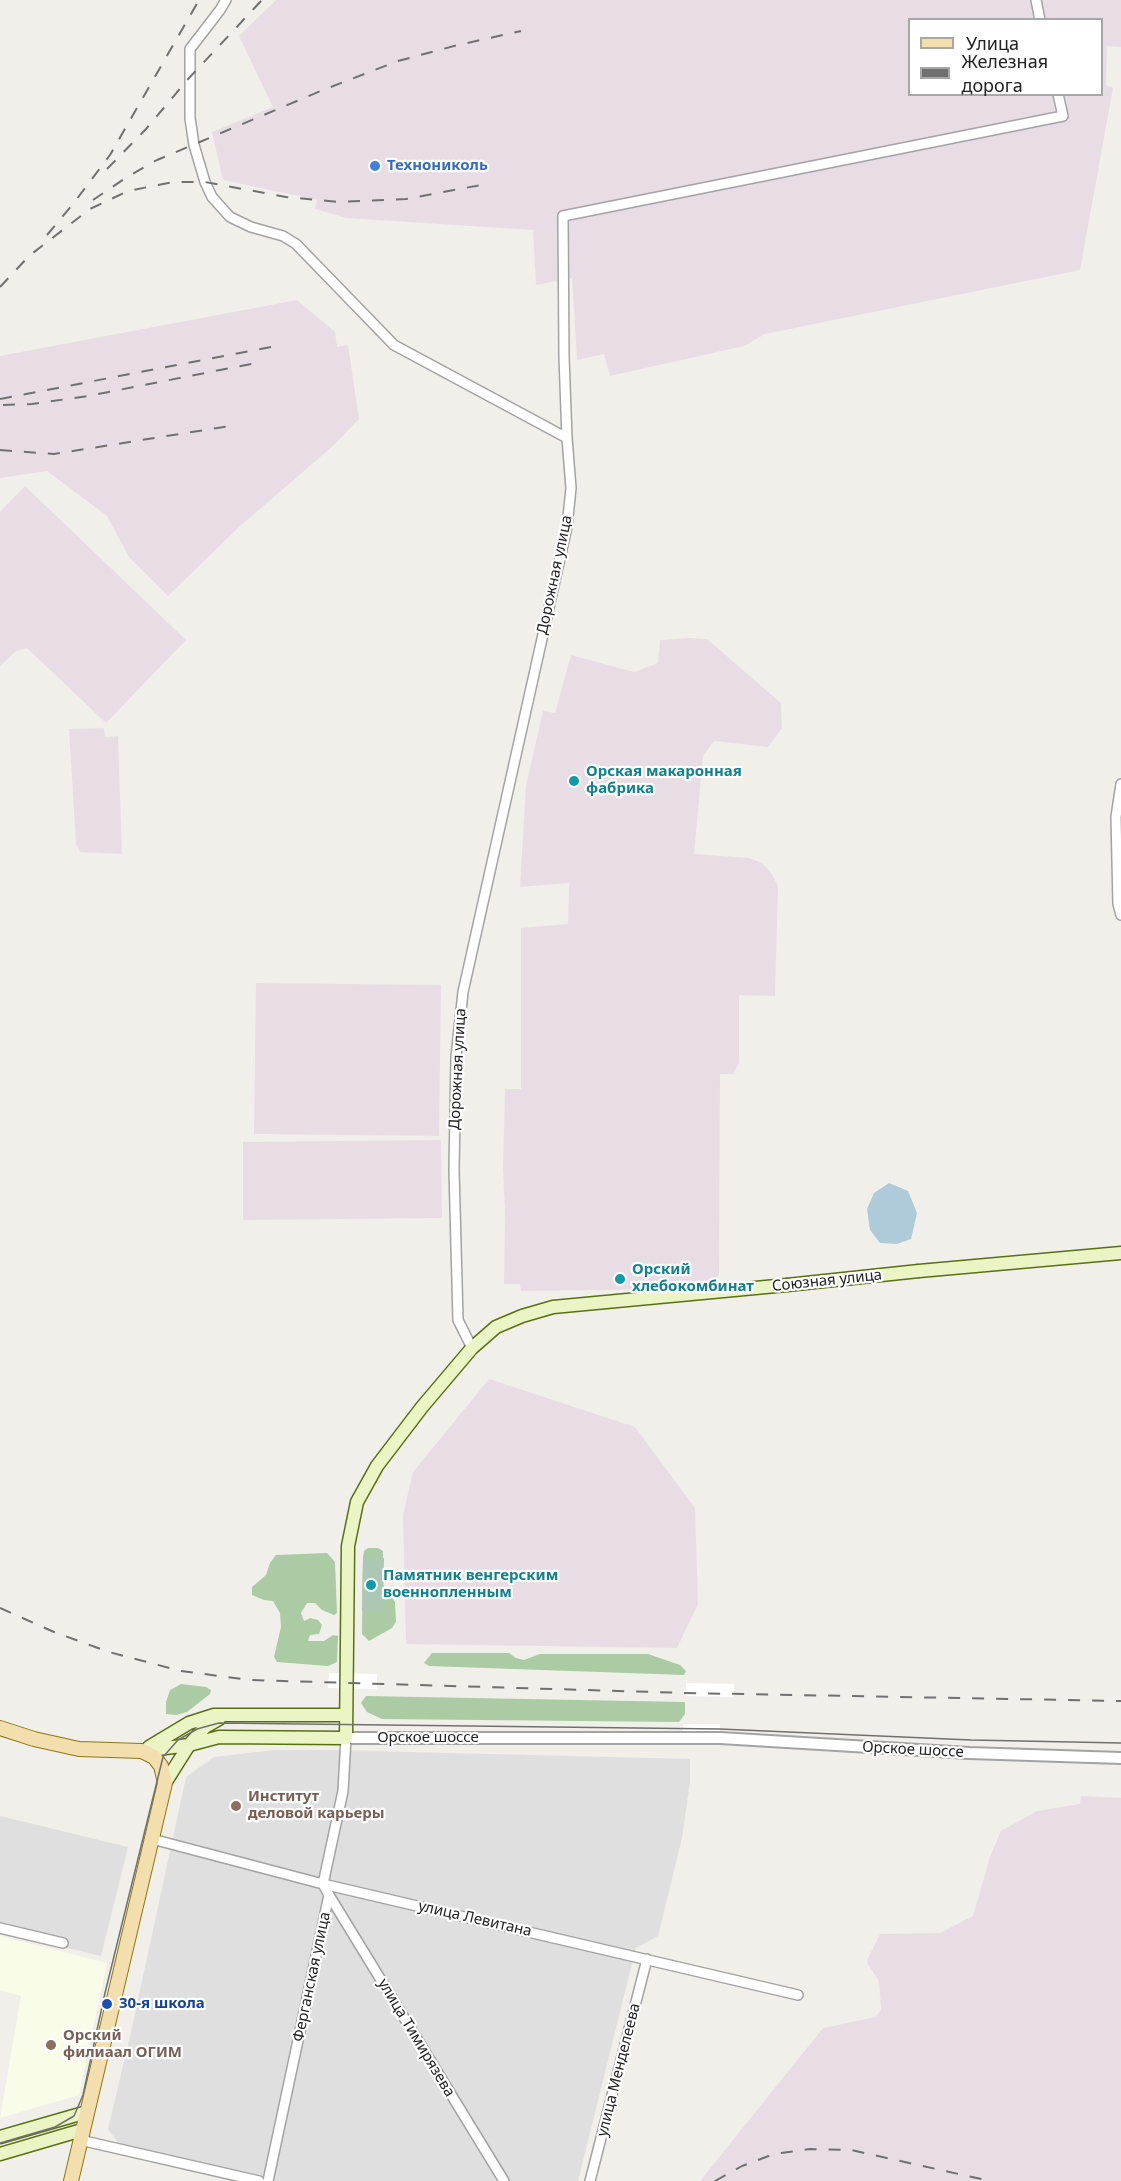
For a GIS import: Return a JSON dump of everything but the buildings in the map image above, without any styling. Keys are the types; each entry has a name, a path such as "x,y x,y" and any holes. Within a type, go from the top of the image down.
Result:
{"main road":[{"name":"Союзная улица","path":"346,1738 348,1546 357,1502 377,1466 422,1407 472,1348 496,1327 553,1307 1121,1253"},
{"path":"142,1751 189,1723 214,1714 346,1715"},
{"path":"71,2181 165,1783 189,1744 205,1726 231,1714"},
{"path":"0,1728 34,1739 79,1749 142,1751 154,1757 161,1766 165,1783"},
{"name":"Орское шоссе","path":"142,1751 219,1737 346,1738"},
{"path":"0,2137 87,2112"},
{"path":"0,2154 81,2135"}],"street":[{"path":"226,0 190,49 190,118 194,145 205,182 216,203 230,217 241,223 283,236 296,244 394,345 567,438"},
{"path":"1036,0 1040,18"},
{"name":"Дорожная улица","path":"472,1348 458,1320 454,1170 456,1057 463,992 567,527 571,488 564,357 563,216 1063,116 1058,96"},
{"path":"1121,784 1116,817 1118,904 1121,915"},
{"path":"323,1884 343,1791 346,1738"},
{"name":"Орское шоссе","path":"346,1738 720,1738 969,1753 1121,1758"},
{"name":"улица Левитана","path":"152,1839 323,1884 798,1995"},
{"name":"Ферганская улица","path":"268,2181 329,1895 323,1884"},
{"name":"улица Тимирязева","path":"329,1895 504,2181"},
{"path":"0,1928 63,1943"},
{"name":"улица Менделеева","path":"590,2181 647,1959"},
{"path":"81,2135 259,2181"}],"shaded area":[{"path":"276,0 1121,0 1121,47 1107,46 1106,85 1113,88 1080,270 765,334 744,346 610,376 604,354 577,360 572,278 536,285 533,230 346,218 315,209 317,200 223,180 212,132 273,107 239,36"},
{"path":"297,300 335,332 337,347 348,345 359,419 333,446 239,527 168,596 129,557 107,516 47,471 0,478 0,356"},
{"path":"25,486 186,640 106,723 27,648 16,651 0,666 0,512"},
{"path":"707,639 781,703 782,728 768,747 714,741 703,756 694,854 749,858 762,863 772,874 778,886 775,996 739,995 739,1063 733,1074 720,1074 719,1274 715,1285 685,1289 521,1291 520,1284 504,1284 503,1169 505,1089 521,1089 521,928 568,924 569,883 520,887 526,786 543,711 555,713 571,655 634,672 658,663 660,640"},
{"path":"104,728 105,737 118,736 122,854 80,852 76,844 69,729"},
{"path":"256,983 441,985 439,1136 254,1134"},
{"path":"441,1140 442,1218 243,1220 243,1142"},
{"path":"489,1379 635,1427 695,1508 698,1604 677,1648 406,1644 403,1515 413,1472"},
{"path":"363,1557 384,1558 383,1611 362,1611"},
{"path":"275,1750 690,1759 690,1782 682,1838 658,1936 636,1948 578,2181 277,2181 119,2144 108,2129 186,1777 214,1757"},
{"path":"1081,1796 1121,1798 1121,2181 700,2181 823,2028 876,2017 881,2009 879,1981 867,1963 880,1934 940,1933 973,1916 990,1857 1001,1831 1037,1811 1080,1804"},
{"path":"0,1816 128,1847 101,1956 0,1932"},
{"name":"Орский филиаал ОГИМ","path":"0,1936 107,1963 79,2095 0,2118 21,1996 0,1990"}],"green space":[{"path":"368,1548 378,1548 383,1551 383,1585 395,1602 396,1622 392,1628 369,1641 362,1634 363,1557 364,1551"},
{"path":"327,1553 335,1562 337,1613 334,1615 322,1610 315,1603 307,1603 301,1613 304,1621 310,1618 318,1620 322,1625 319,1634 310,1635 308,1641 324,1641 333,1635 338,1636 337,1662 328,1666 277,1662 274,1657 281,1627 280,1613 273,1601 252,1595 252,1587 266,1575 276,1555"},
{"path":"432,1653 509,1653 524,1660 540,1654 648,1654 680,1665 686,1671 684,1675 429,1666 424,1663"},
{"path":"181,1684 206,1687 211,1690 210,1694 187,1712 176,1715 166,1714 166,1702 170,1690"},
{"path":"366,1696 685,1702 685,1714 679,1722 382,1719 367,1712 361,1703"}],"water":[{"path":"889,1183 908,1191 917,1213 911,1239 897,1244 880,1243 870,1230 867,1209 874,1193"}],"pier":[{"path":"329,1673 377,1674 377,1689 328,1688"},
{"path":"686,1683 734,1684 734,1697 686,1696"},
{"path":"683,1724 720,1724 720,1742 683,1742"}],"tram line":[{"path":"0,2143 55,2127 74,2116 83,2095 105,1993 163,1757 178,1740 197,1729 219,1723 720,1729 971,1740 1121,1743"}],"railway":[{"path":"47,235 110,155 199,0"},
{"path":"107,169 262,0"},
{"path":"93,200 157,160 323,90 398,61 521,31"},
{"path":"0,287 29,256 90,209 128,191 173,182 205,182 286,197 339,202 406,199 481,185"},
{"path":"0,399 281,345"},
{"path":"3,405 32,404 88,396 261,362"},
{"path":"0,450 54,454 236,425"},
{"path":"0,1608 54,1632 109,1652 181,1671 250,1680 686,1693 1121,1701"},
{"path":"715,2181 742,2166 774,2154 810,2149 851,2150 990,2181"}],"place":[{"name":"Технониколь","path":"375,166"},
{"name":"Орская макаронная фабрика","path":"574,781"},
{"name":"Орский хлебокомбинат","path":"620,1279"},
{"name":"Памятник венгерским военнопленным","path":"371,1585"},
{"name":"Институт деловой карьеры","path":"236,1806"},
{"name":"30-я школа","path":"107,2004"},
{"name":"Орский филиаал ОГИМ","path":"51,2045"}]}
